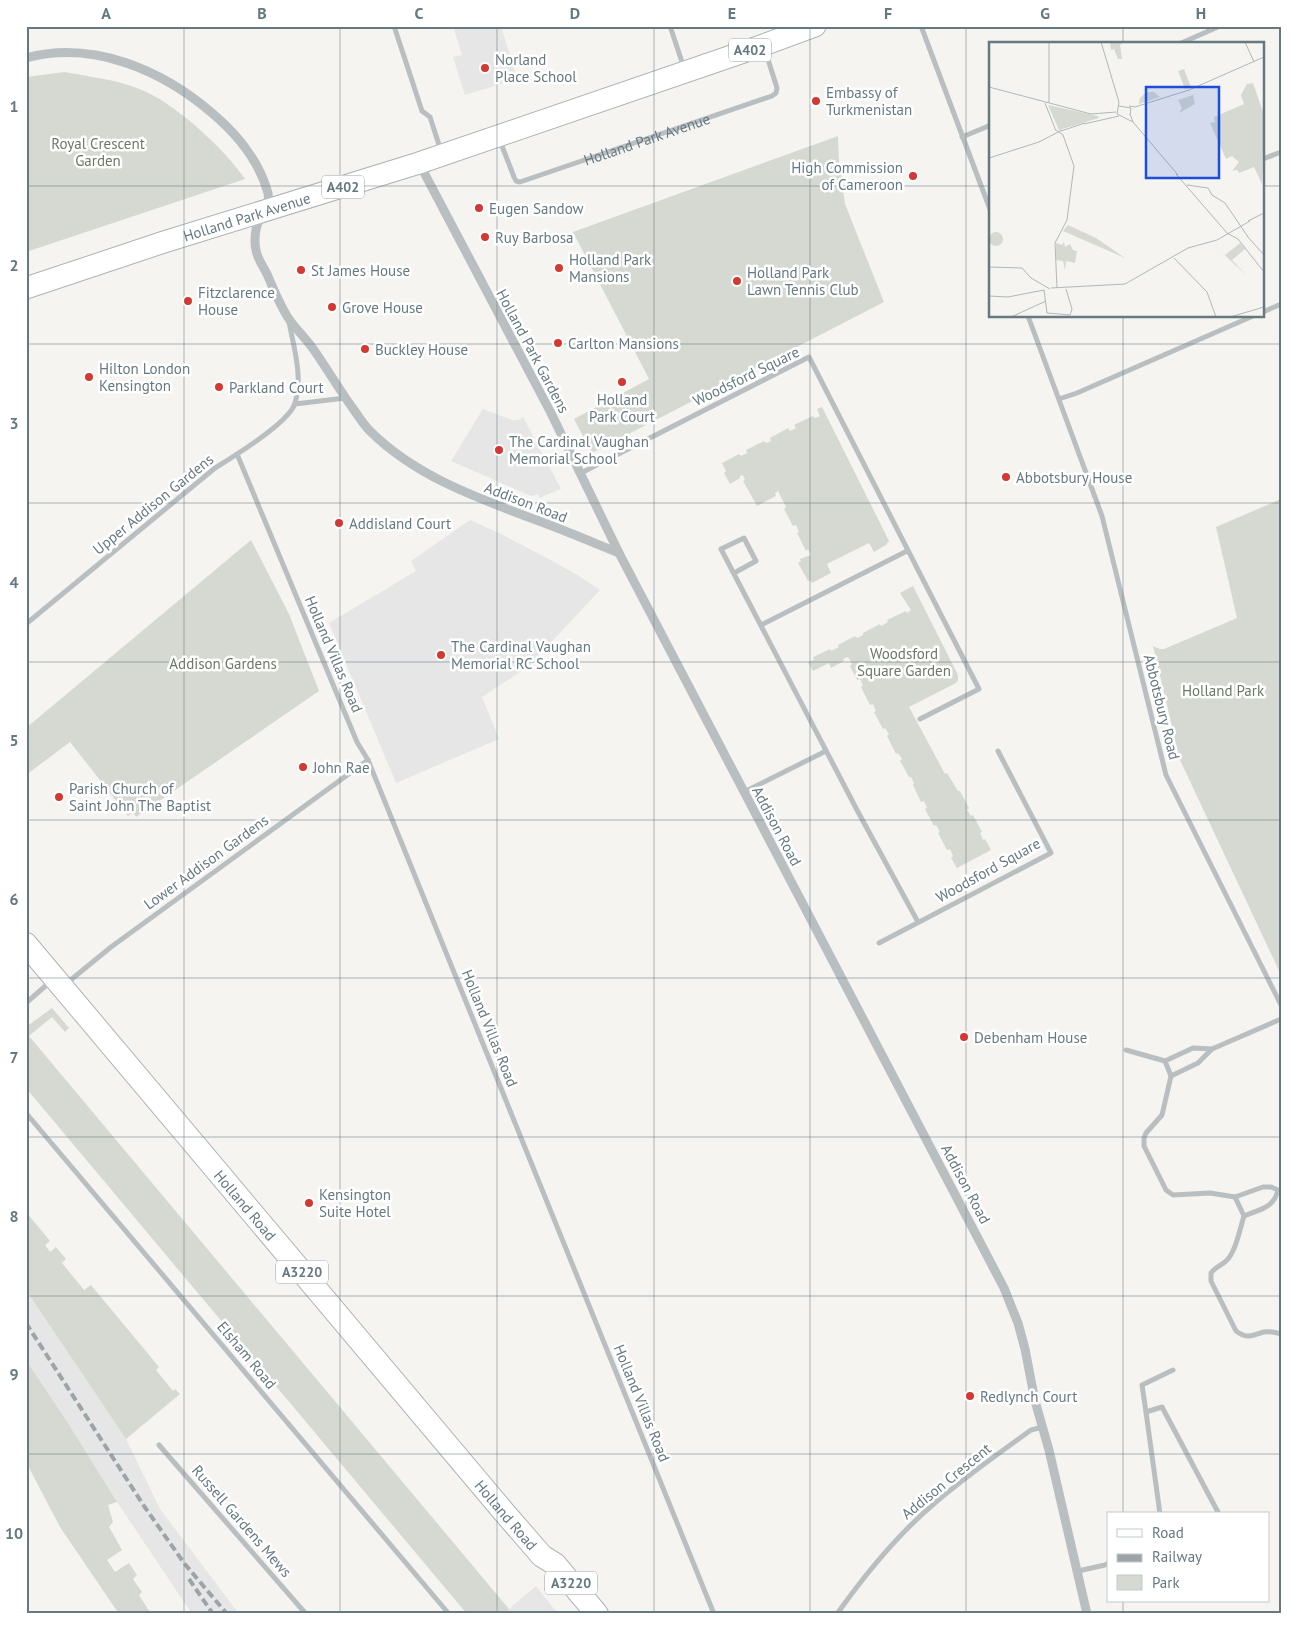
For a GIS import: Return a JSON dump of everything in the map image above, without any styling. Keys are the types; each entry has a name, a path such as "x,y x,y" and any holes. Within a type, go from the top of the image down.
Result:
{"highway":[{"name":"Holland Road","path":"26,944 542,1556 555,1564 597,1614"},
{"name":"Holland Road","path":"542,1556 544,1575 577,1614"}],"main road":[{"name":"Holland Park Avenue","path":"26,288 146,248 420,163 815,26"}],"street":[{"path":"394,26 422,112 430,117 442,155"},
{"path":"670,26 685,72"},
{"path":"920,26 989,207"},
{"path":"1184,42 1220,26"},
{"name":"Holland Park Avenue","path":"498,136 514,177 516,181 520,182 772,96 776,93 777,88 763,45"},
{"path":"26,58 62,52 111,59 153,74 187,94 221,121 250,154 268,195 266,211"},
{"path":"962,137 989,126"},
{"path":"1264,159 1281,152"},
{"name":"Holland Park Gardens","path":"420,163 581,473 619,553"},
{"name":"Addison Road","path":"266,211 258,222 255,238 256,251 287,317 314,350 369,430 401,457 433,476 477,498 619,553 1004,1288 1018,1323 1087,1614"},
{"path":"1264,312 1281,304"},
{"path":"287,317 297,365 295,404 346,398"},
{"path":"1029,318 1060,399 1248,318"},
{"name":"Woodsford Square","path":"581,473 809,357 979,689 920,719"},
{"name":"Abbotsbury Road","path":"1060,399 1102,516 1166,776 1281,1006"},
{"name":"Upper Addison Gardens","path":"26,624 215,468 281,422 295,404"},
{"name":"Holland Villas Road","path":"237,454 357,742 368,760 714,1614"},
{"path":"734,573 756,561 744,538 722,550 826,751 918,922"},
{"path":"762,626 907,551"},
{"path":"744,792 826,751"},
{"name":"Woodsford Square","path":"879,943 1051,853 998,751"},
{"name":"Lower Addison Gardens","path":"26,1004 111,947 368,760"},
{"path":"1171,1076 1198,1063 1212,1049 1281,1018"},
{"path":"1126,1050 1165,1061 1193,1048 1212,1049"},
{"path":"1165,1061 1171,1076 1162,1115 1146,1133 1144,1146 1166,1190 1173,1195 1210,1193 1235,1197 1264,1187 1279,1189 1276,1200 1271,1204 1244,1216"},
{"name":"Elsham Road","path":"26,1113 449,1614"},
{"path":"1235,1197 1244,1216 1233,1252 1227,1260 1215,1267 1211,1273 1211,1281 1236,1332 1244,1336 1253,1336 1264,1332 1281,1334"},
{"path":"1160,1512 1142,1385 1173,1370"},
{"path":"1146,1412 1162,1407 1218,1512"},
{"name":"Addison Crescent","path":"837,1614 896,1540 936,1502 1031,1430 1043,1427"},
{"name":"Russell Gardens Mews","path":"159,1445 306,1614"},
{"path":"1078,1571 1107,1564"}],"shaded area":[{"name":"Norland Place School","path":"453,26 501,26 517,79 465,95 453,57 462,55"},
{"name":"The Cardinal Vaughan Memorial School","path":"483,409 512,420 518,420 523,417 561,489 539,498 538,494 531,496 451,461"},
{"name":"The Cardinal Vaughan Memorial RC School","path":"470,520 543,556 600,590 529,666 482,697 499,739 396,783 329,623 416,571 411,561"},
{"path":"26,1290 126,1439 160,1509 239,1614 192,1614 117,1502 26,1360"},
{"path":"536,1586 558,1614 503,1614"}],"green space":[{"name":"Royal Crescent Garden","path":"65,72 119,82 151,94 197,127 225,154 245,179 26,252 26,77"},
{"name":"Holland Park Lawn Tennis Club","path":"838,136 839,161 845,204 884,302 592,453 574,419 649,379 573,232"},
{"path":"822,407 889,541 874,552 869,543 827,564 831,573 812,583 810,580 808,581 798,563 801,561 800,559 811,555 808,549 806,551 797,533 799,532 796,525 793,526 784,509 786,507 778,491 775,493 776,496 757,506 743,481 745,480 743,475 730,484 724,473 726,471 722,463 739,454 741,456 747,453 746,450 764,441 766,443 771,441 770,438 788,428 790,431 796,428 794,425 813,416 815,418 820,416 817,409"},
{"name":"Holland Park","path":"1281,499 1281,975 1180,760 1153,646 1164,649 1237,618 1216,527"},
{"name":"Addison Gardens","path":"251,540 289,614 319,691 136,817 133,813 128,816 70,742 26,775 26,728"},
{"name":"Woodsford Square Garden","path":"913,586 958,675 958,680 956,683 909,707 945,774 947,773 958,791 960,791 969,808 967,810 971,816 973,815 982,832 980,833 983,840 985,839 991,850 957,868 951,858 953,856 950,849 947,850 938,833 940,832 936,825 934,826 925,809 927,808 924,801 921,802 911,777 909,777 900,761 902,759 898,753 896,754 887,736 889,734 885,728 883,729 874,712 876,711 873,704 870,705 861,687 863,685 860,679 857,680 848,657 831,668 829,663 813,671 808,662 814,660 813,657 839,647 838,645 855,636 857,638 880,624 881,626 888,622 887,620 906,611 907,613 911,610 900,593"},
{"path":"52,1008 69,1028 65,1032 52,1017 29,1036 509,1609 503,1614 467,1614 26,1088 26,1027"},
{"path":"26,1212 50,1241 45,1245 50,1252 56,1247 66,1259 62,1263 84,1290 91,1285 159,1367 156,1370 173,1391 175,1389 180,1394 126,1439 26,1290"},
{"path":"26,1360 117,1502 108,1505 113,1522 109,1527 122,1550 107,1560 115,1572 129,1563 137,1575 133,1579 142,1592 139,1595 151,1614 119,1614 60,1527 26,1462"}],"railway":[{"path":"26,1323 144,1506 184,1563 227,1614"},
{"path":"189,1579 213,1614"}],"place":[{"name":"Norland Place School","path":"485,68"},
{"name":"Embassy of Turkmenistan","path":"816,101"},
{"name":"High Commission of Cameroon","path":"913,176"},
{"name":"Eugen Sandow","path":"479,208"},
{"name":"Ruy Barbosa","path":"485,237"},
{"name":"Holland Park Mansions","path":"559,268"},
{"name":"St James House","path":"301,270"},
{"name":"Holland Park Lawn Tennis Club","path":"737,281"},
{"name":"Fitzclarence House","path":"188,301"},
{"name":"Grove House","path":"332,307"},
{"name":"Carlton Mansions","path":"558,343"},
{"name":"Buckley House","path":"365,349"},
{"name":"Hilton London Kensington","path":"89,377"},
{"name":"Holland Park Court","path":"622,382"},
{"name":"Parkland Court","path":"219,387"},
{"name":"The Cardinal Vaughan Memorial School","path":"499,450"},
{"name":"Abbotsbury House","path":"1006,477"},
{"name":"Addisland Court","path":"339,523"},
{"name":"The Cardinal Vaughan Memorial RC School","path":"441,655"},
{"name":"John Rae","path":"303,767"},
{"name":"Parish Church of Saint John The Baptist","path":"59,797"},
{"name":"Debenham House","path":"964,1037"},
{"name":"Kensington Suite Hotel","path":"309,1203"},
{"name":"Redlynch Court","path":"970,1396"}]}
